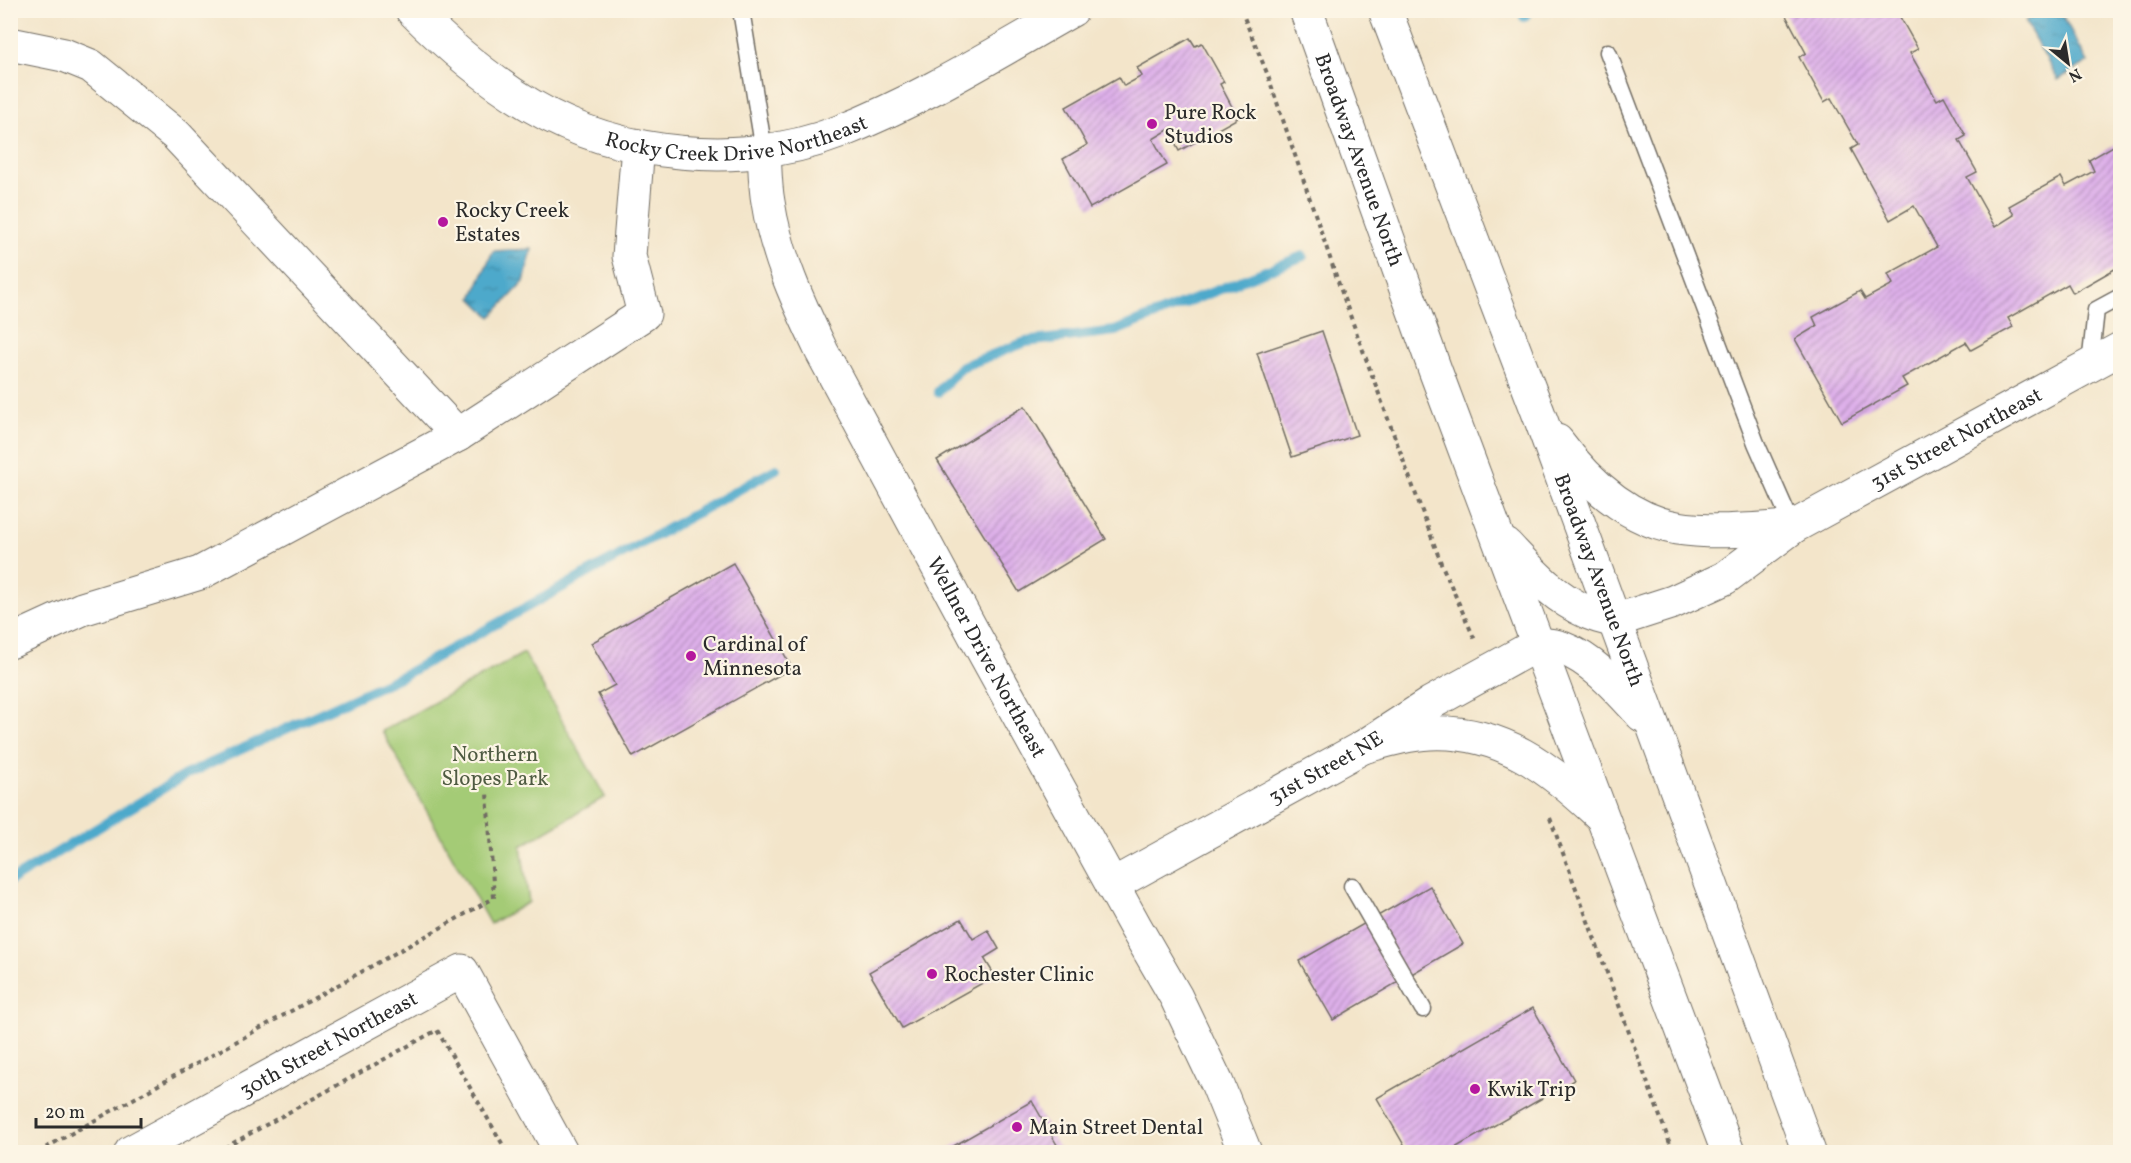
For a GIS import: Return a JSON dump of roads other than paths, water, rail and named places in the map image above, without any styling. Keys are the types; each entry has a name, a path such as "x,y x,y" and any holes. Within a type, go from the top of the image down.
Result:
{"street":[{"name":"Rocky Creek Drive Northeast","path":"412,10 444,42 489,79 534,107 577,128 638,146 698,154 764,151 838,133 903,104 1072,10"},
{"name":"Broadway Avenue North","path":"1306,10 1435,370 1728,1152"},
{"name":"Broadway Avenue North","path":"1385,10 1541,420 1809,1152"},
{"path":"10,44 64,55 91,66 176,135 458,435"},
{"path":"10,642 82,609 200,573 458,435 644,314 629,256 638,146"},
{"name":"Wellner Drive Northeast","path":"764,151 768,201 785,269 822,352 1189,1024 1217,1083 1245,1152"},
{"name":"31st Street Northeast","path":"1793,526 2121,349"},
{"path":"1541,420 1570,458 1594,483 1615,501 1638,513 1677,528 1739,530 1793,526"},
{"path":"1496,535 1541,580 1563,598 1586,612 1614,621 1673,602 1725,578 1793,526"},
{"path":"1539,644 1560,647 1591,665 1616,687 1651,725"},
{"name":"31st Street NE","path":"1112,885 1363,747 1431,703 1539,644"},
{"path":"1363,747 1399,737 1429,733 1484,738 1509,746 1565,782 1603,818"},
{"name":"30th Street Northeast","path":"130,1152 462,971 561,1152"}],"lane":[{"path":"741,10 764,151"},
{"path":"1608,52 1756,443 1793,526"},
{"path":"2090,366 2096,310 2121,297"},
{"path":"1352,886 1423,1008"}],"water":[{"path":"2045,10 2060,11 2088,62 2058,80 2025,21"},
{"path":"532,249 524,282 491,317 472,298 493,251"}],"waterway":[{"path":"1524,17 1529,10"},
{"path":"938,392 961,367 1026,342 1115,331 1303,256"},
{"path":"10,881 185,775 404,675 776,469"}],"place":[{"name":"Pure Rock Studios","path":"1152,124"},
{"name":"Rocky Creek Estates","path":"443,222"},
{"name":"Cardinal of Minnesota","path":"691,656"},
{"name":"Rochester Clinic","path":"932,974"},
{"name":"Kwik Trip","path":"1475,1089"},
{"name":"Main Street Dental","path":"1017,1127"}],"park label":[{"name":"Northern Slopes Park","path":"495,766"}]}
